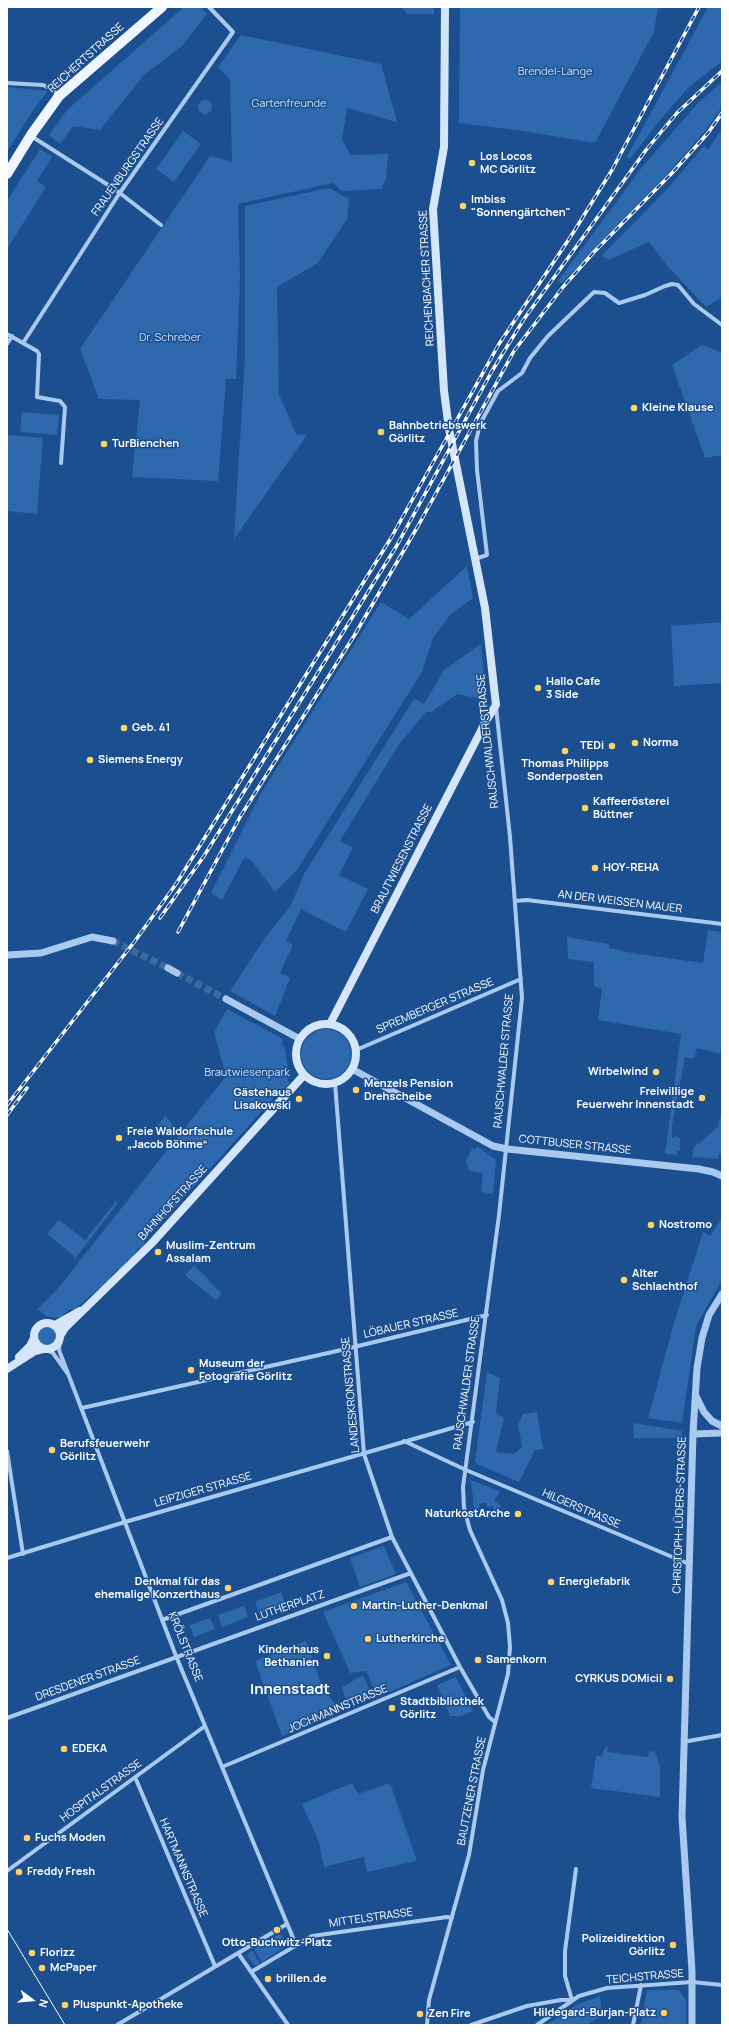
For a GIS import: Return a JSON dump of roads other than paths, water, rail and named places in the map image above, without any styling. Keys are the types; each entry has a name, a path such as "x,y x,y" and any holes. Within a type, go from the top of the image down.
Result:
{"main road":[{"name":"REICHERTSTRASSE","path":"7,174 31,135 59,96 162,7"},
{"name":"REICHENBACHER STRASSE","path":"445,7 444,147 433,209 444,391 454,452"},
{"name":"RAUSCHWALDER STRASSE","path":"454,452 485,608 496,706"},
{"name":"BRAUTWIESENSTRASSE","path":"330,1024 486,720 496,706"},
{"path":"330,1024 339,1027 352,1039 356,1050 356,1058 352,1069 346,1077 335,1083 318,1084 304,1075 299,1067 296,1058 296,1048 300,1040 313,1027 330,1024"},
{"name":"BAHNHOFSTRASSE","path":"60,1338 65,1328 151,1244 304,1075"},
{"name":"BAHNHOFSTRASSE","path":"55,1325 88,1307"},
{"path":"7,1368 28,1348 34,1338 34,1331 40,1324 47,1322 55,1325"},
{"name":"KRÖLSTRASSE","path":"55,1325 60,1331 60,1338"},
{"name":"KRÖLSTRASSE","path":"34,1338 36,1344 44,1349"},
{"path":"7,1368 35,1350 54,1348 60,1338"}],"street":[{"name":"FRAUENBURGSTRASSE","path":"23,343 119,194 233,32 209,7"},
{"path":"7,83 43,85 53,90 59,96"},
{"path":"31,135 119,194 162,225"},
{"path":"475,559 487,555 477,470 476,441 480,424 498,392 522,373 530,358 548,336 594,292 605,293 619,303 645,295 665,286 672,284 678,285 694,304 722,325"},
{"path":"7,334 39,354 37,397 60,401 65,407 61,463"},
{"path":"7,344 12,336"},
{"name":"RAUSCHWALDER STRASSE","path":"466,1470 507,1149 522,998 515,901 496,706"},
{"name":"AN DER WEISSEN MAUER","path":"515,901 528,900 722,924"},
{"path":"7,955 41,953 92,937 113,941"},
{"path":"168,968 177,973"},
{"name":"SPREMBERGER STRASSE","path":"356,1050 521,979"},
{"path":"226,999 300,1040"},
{"name":"COTTBUSER STRASSE","path":"352,1069 488,1144 507,1149 699,1168 721,1174"},
{"name":"LANDESKRONSTRASSE","path":"335,1083 364,1454 392,1537 460,1668 489,1717 494,1722"},
{"name":"CHRISTOPH-LÜDERS-STRASSE","path":"692,2025 692,1982 682,1817 693,1434 697,1368 703,1330 709,1315 722,1294"},
{"name":"LÖBAUER STRASSE","path":"82,1408 487,1315"},
{"name":"KRÖLSTRASSE","path":"60,1338 59,1350 162,1620 287,1924"},
{"name":"KRÖLSTRASSE","path":"44,1349 53,1353 68,1374"},
{"path":"695,1394 704,1412 712,1421 722,1426"},
{"name":"LEIPZIGER STRASSE","path":"7,1558 125,1522 473,1422"},
{"path":"693,1434 722,1433"},
{"path":"404,1441 466,1470"},
{"path":"7,1451 23,1554"},
{"name":"HILGERSTRASSE","path":"466,1470 681,1562 689,1564"},
{"name":"BAUTZENER STRASSE","path":"427,2025 429,2000 469,1854 483,1770 494,1722 508,1674 510,1647 508,1623 502,1600 470,1530 464,1508 463,1487 466,1470"},
{"path":"162,1620 392,1537"},
{"name":"LUTHERPLATZ","path":"176,1656 411,1573"},
{"name":"DRESDENER STRASSE","path":"7,1718 176,1656"},
{"name":"JOCHMANNSTRASSE","path":"222,1767 460,1668"},
{"name":"HOSPITALSTRASSE","path":"7,1871 205,1726"},
{"path":"683,1742 722,1735"},
{"name":"HARTMANNSTRASSE","path":"135,1777 215,1966"},
{"path":"470,2025 528,2006 561,2000 572,2000 565,1976 565,1951 576,1869"},
{"name":"MITTELSTRASSE","path":"296,1945 312,1936 447,1916 452,1918"},
{"path":"117,2025 287,1924 296,1945 251,1972"},
{"path":"238,1953 288,2025"},
{"name":"TEICHSTRASSE","path":"537,2025 578,1996 607,1988 692,1982 722,1985"},
{"path":"633,2025 641,1985"}],"tunnel":[{"path":"113,941 168,968"},
{"path":"177,973 226,999"}],"tram line":[{"path":"7,1929 65,2025"}],"railway":[{"path":"7,1105 135,941 176,884 391,538 499,344 573,233 612,170 699,7"},
{"path":"160,918 204,856 396,547 492,371 524,319 646,150 677,113 722,71"},
{"path":"178,932 240,817 354,636 418,526 514,351 563,287 594,252 672,173 708,133 722,113"},
{"path":"7,1115 27,1088"}],"place":[{"name":"Los Locos MC Görlitz","path":"472,163"},
{"name":"Imbiss \"Sonnengärtchen\"","path":"463,206"},
{"name":"Kleine Klause","path":"634,408"},
{"name":"Bahnbetriebswerk Görlitz","path":"381,432"},
{"name":"TurBienchen","path":"104,444"},
{"name":"Hallo Cafe 3 Side","path":"538,688"},
{"name":"Geb. 41","path":"124,728"},
{"name":"Norma","path":"635,743"},
{"name":"TEDi","path":"612,746"},
{"name":"Thomas Philipps Sonderposten","path":"565,751"},
{"name":"Siemens Energy","path":"90,760"},
{"name":"Kaffeerösterei Büttner","path":"585,808"},
{"name":"HOY-REHA","path":"595,868"},
{"name":"Wirbelwind","path":"656,1072"},
{"name":"Menzels Pension Drehscheibe","path":"356,1090"},
{"name":"Freiwillige Feuerwehr Innenstadt","path":"702,1098"},
{"name":"Gästehaus Lisakowski","path":"299,1099"},
{"name":"Freie Waldorfschule „Jacob Böhme“","path":"119,1138"},
{"name":"Nostromo","path":"651,1225"},
{"name":"Muslim-Zentrum Assalam","path":"158,1252"},
{"name":"Alter Schlachthof","path":"624,1280"},
{"name":"Museum der Fotografie Görlitz","path":"191,1370"},
{"name":"Berufsfeuerwehr Görlitz","path":"52,1450"},
{"name":"NaturkostArche","path":"518,1514"},
{"name":"Energiefabrik","path":"551,1582"},
{"name":"Denkmal für das ehemalige Konzerthaus","path":"228,1588"},
{"name":"Martin-Luther-Denkmal","path":"354,1606"},
{"name":"Lutherkirche","path":"368,1639"},
{"name":"Kinderhaus Bethanien","path":"327,1656"},
{"name":"Samenkorn","path":"478,1660"},
{"name":"CYRKUS DOMicil","path":"670,1679"},
{"name":"Stadtbibliothek Görlitz","path":"392,1708"},
{"name":"EDEKA","path":"64,1749"},
{"name":"Fuchs Moden","path":"27,1838"},
{"name":"Freddy Fresh","path":"19,1872"},
{"name":"Otto-Buchwitz-Platz","path":"277,1930"},
{"name":"Polizeidirektion Görlitz","path":"673,1945"},
{"name":"Florizz","path":"32,1953"},
{"name":"McPaper","path":"42,1968"},
{"name":"brillen.de","path":"268,1979"},
{"name":"Pluspunkt-Apotheke","path":"65,2005"},
{"name":"Hildegard-Burjan-Platz","path":"664,2013"},
{"name":"Zen Fire","path":"420,2014"}],"district":[{"name":"Innenstadt","path":"290,1690"}],"park label":[{"name":"Brendel-Lange","path":"555,72"},
{"name":"Gartenfreunde","path":"289,104"},
{"name":"Dr. Schreber","path":"170,338"},
{"name":"Brautwiesenpark","path":"247,1073"}]}
